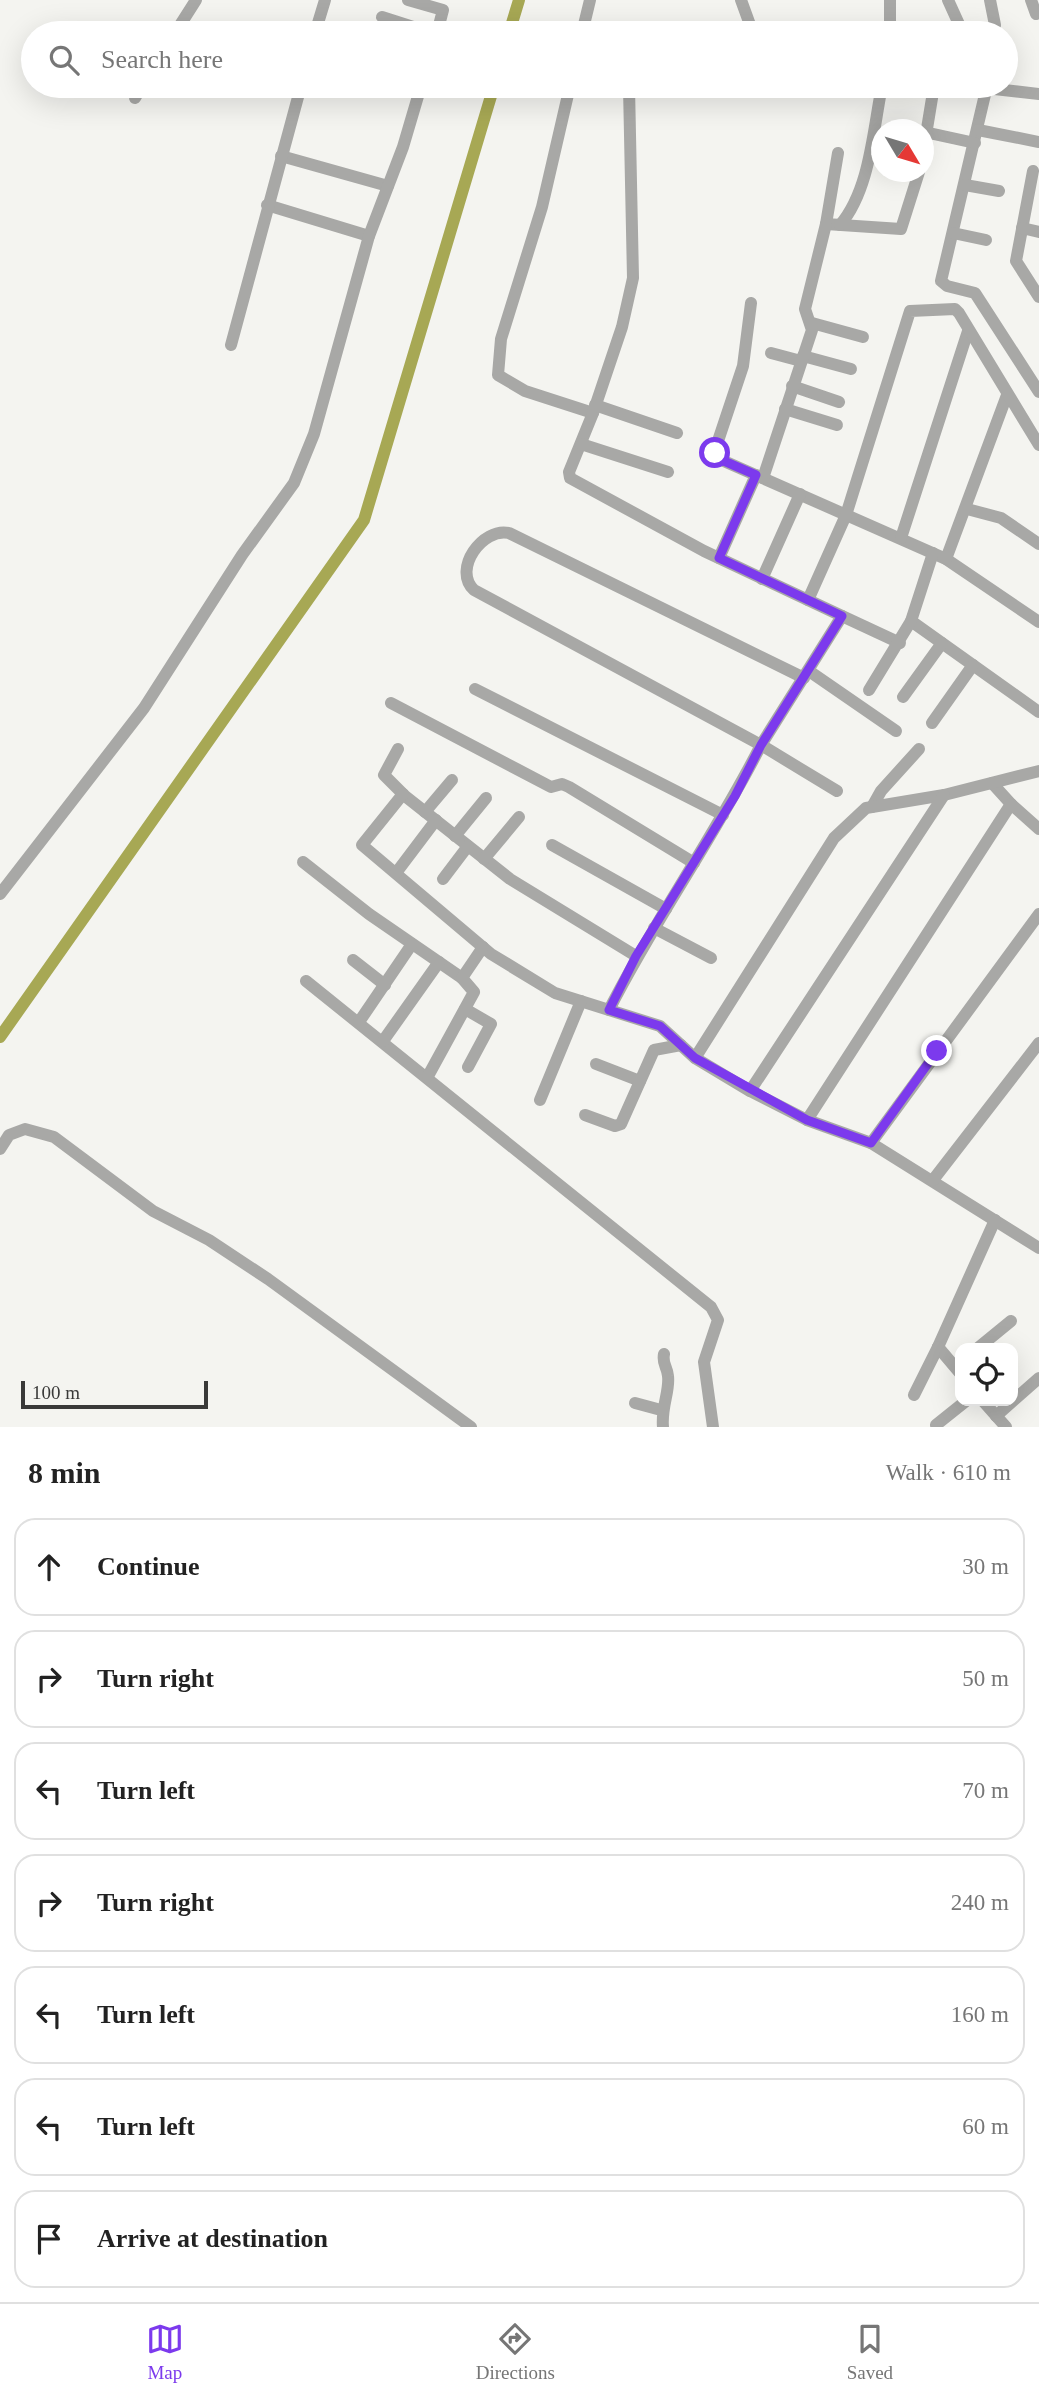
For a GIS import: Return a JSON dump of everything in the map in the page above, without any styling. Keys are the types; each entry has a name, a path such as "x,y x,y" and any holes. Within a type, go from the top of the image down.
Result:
{"street":[{"path":"183,21 196,0"},
{"path":"319,21 325,0"},
{"path":"408,0 443,10 439,21"},
{"path":"585,21 590,0"},
{"path":"741,0 749,21"},
{"path":"890,0 890,21"},
{"path":"948,0 958,21"},
{"path":"990,0 994,21"},
{"path":"1031,0 1036,14"},
{"path":"382,18 393,21"},
{"path":"1018,92 1039,94"},
{"path":"231,345 298,98"},
{"path":"0,894 144,708 294,483 314,434 369,236 417,98"},
{"path":"567,98 542,207 501,339 498,376 525,391 677,433"},
{"path":"629,98 633,278 622,327 569,472 572,481 719,558 900,643"},
{"path":"840,225 852,211 879,98"},
{"path":"930,119 933,98"},
{"path":"985,98 941,281 947,286 975,293 1039,392"},
{"path":"934,133 1039,142"},
{"path":"719,558 760,477 802,358 811,323 805,309 826,224 838,153"},
{"path":"281,156 388,186"},
{"path":"1033,171 1034,195 1022,228 1017,265 1039,297"},
{"path":"826,224 901,229 916,182"},
{"path":"965,185 999,191"},
{"path":"267,205 369,236"},
{"path":"1022,228 1039,232"},
{"path":"953,233 986,240"},
{"path":"751,303 743,366 715,453 717,458 946,559 1039,622"},
{"path":"808,600 846,515 908,313 913,310 955,309 1039,445"},
{"path":"811,323 863,337"},
{"path":"901,538 968,331"},
{"path":"771,353 851,369"},
{"path":"792,386 839,402"},
{"path":"946,559 967,509 1007,394"},
{"path":"785,409 836,425"},
{"path":"581,444 668,472"},
{"path":"762,579 800,494"},
{"path":"967,509 1001,518 1039,544"},
{"path":"837,791 761,745 474,590 467,581 467,572 474,551 497,532 509,533 806,674 896,731"},
{"path":"869,690 911,621 933,553"},
{"path":"609,1010 636,956 723,815 761,745 842,616"},
{"path":"911,621 1039,712"},
{"path":"903,697 942,643"},
{"path":"932,723 973,665"},
{"path":"475,689 723,815"},
{"path":"391,703 551,787 562,784 569,787 694,863"},
{"path":"398,749 384,775 403,794 517,885 636,956"},
{"path":"872,807 881,791 919,750"},
{"path":"695,1058 834,838 853,818 872,807 944,795 1039,771"},
{"path":"425,812 452,779"},
{"path":"992,783 1039,829"},
{"path":"403,794 362,845 483,947 555,993 660,1026 695,1058 750,1091 807,1120 871,1143 1039,1248"},
{"path":"750,1091 944,795"},
{"path":"455,836 486,798"},
{"path":"807,1120 1011,804"},
{"path":"484,859 519,817"},
{"path":"396,873 436,820"},
{"path":"552,845 666,909"},
{"path":"443,879 468,846"},
{"path":"303,862 462,978 474,992 428,1076"},
{"path":"871,1143 1039,914"},
{"path":"654,928 711,958"},
{"path":"359,1022 412,944"},
{"path":"462,978 483,947"},
{"path":"354,960 385,985"},
{"path":"383,1041 439,962"},
{"path":"306,981 428,1076 711,1307 718,1320 704,1362 713,1427"},
{"path":"540,1100 581,1001"},
{"path":"466,1009 491,1024 468,1067"},
{"path":"933,1180 1039,1043"},
{"path":"585,1115 618,1126 624,1121 654,1050 681,1045"},
{"path":"596,1063 640,1081"},
{"path":"0,1149 5,1132 25,1129 54,1137 153,1211 209,1240 268,1279 471,1427"},
{"path":"914,1395 996,1220"},
{"path":"984,1343 1011,1321"},
{"path":"938,1346 955,1364"},
{"path":"663,1427 661,1410 668,1380 662,1363 664,1354"},
{"path":"996,1416 1039,1378"},
{"path":"635,1403 661,1410"},
{"path":"936,1425 960,1406"},
{"path":"988,1406 1006,1427"}],"waterway":[{"path":"513,21 519,0"},
{"path":"0,1037 364,520 490,98"}],"route":[{"path":"715,453 717,458 756,475 719,558 842,616 761,745 735,796 636,956 609,1010 660,1026 695,1058 750,1091 807,1120 871,1143 937,1051"}]}
